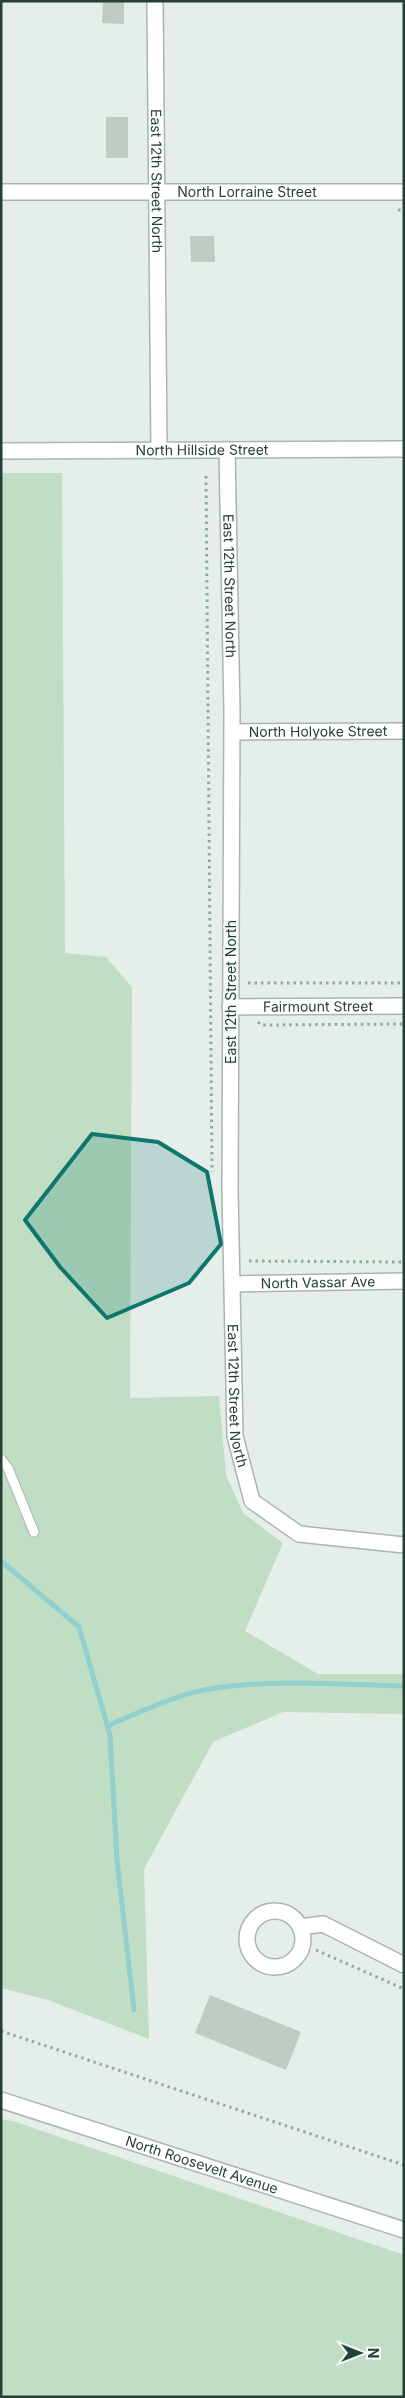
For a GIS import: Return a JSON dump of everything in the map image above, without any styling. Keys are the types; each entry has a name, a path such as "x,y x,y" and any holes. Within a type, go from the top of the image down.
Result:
{"street":[{"name":"East 12th Street North","path":"155,1 155,192 159,451"},
{"name":"North Lorraine Street","path":"1,192 404,192"},
{"name":"North Hillside Street","path":"1,451 404,449"},
{"name":"East 12th Street North","path":"227,450 232,732 230,1007 232,1284 236,1436 252,1501 299,1534 404,1545"},
{"name":"North Holyoke Street","path":"232,732 404,731"},
{"name":"Fairmount Street","path":"230,1007 404,1006"},
{"name":"North Vassar Ave","path":"232,1284 404,1281"},
{"path":"300,1926 323,1924 404,1965"},
{"name":"North Roosevelt Avenue","path":"1,2100 404,2230"}],"lane":[{"path":"1,1459 8,1468 34,1532"}],"path":[{"path":"398,210 404,210"},
{"path":"206,476 212,1172"},
{"path":"248,983 404,983"},
{"path":"254,1018 261,1025 404,1024"},
{"path":"249,1261 404,1262"},
{"path":"316,1950 404,1989"},
{"path":"1,2031 404,2165"}],"highlighted area":[{"path":"92,1134 158,1142 207,1172 221,1244 189,1283 107,1318 60,1267 25,1220"}],"green space":[{"path":"1,473 62,473 65,953 106,957 132,987 130,1398 219,1396 226,1475 243,1513 283,1543 245,1631 318,1674 404,1674 404,1714 283,1712 213,1742 144,1869 149,2039 48,2000 1,1988"},
{"path":"1,2119 13,2121 404,2255 404,2397 1,2397"}],"building":[{"path":"103,1 124,1 124,24 102,23"},
{"path":"106,117 128,117 128,158 106,158"},
{"path":"190,236 214,236 215,262 191,262"},
{"path":"210,1995 301,2032 286,2070 195,2033"}],"waterway":[{"path":"1,1561 79,1627 110,1735 117,1860 134,2010"},
{"path":"107,1726 156,1705 193,1692 229,1686 278,1683 404,1686"}]}
